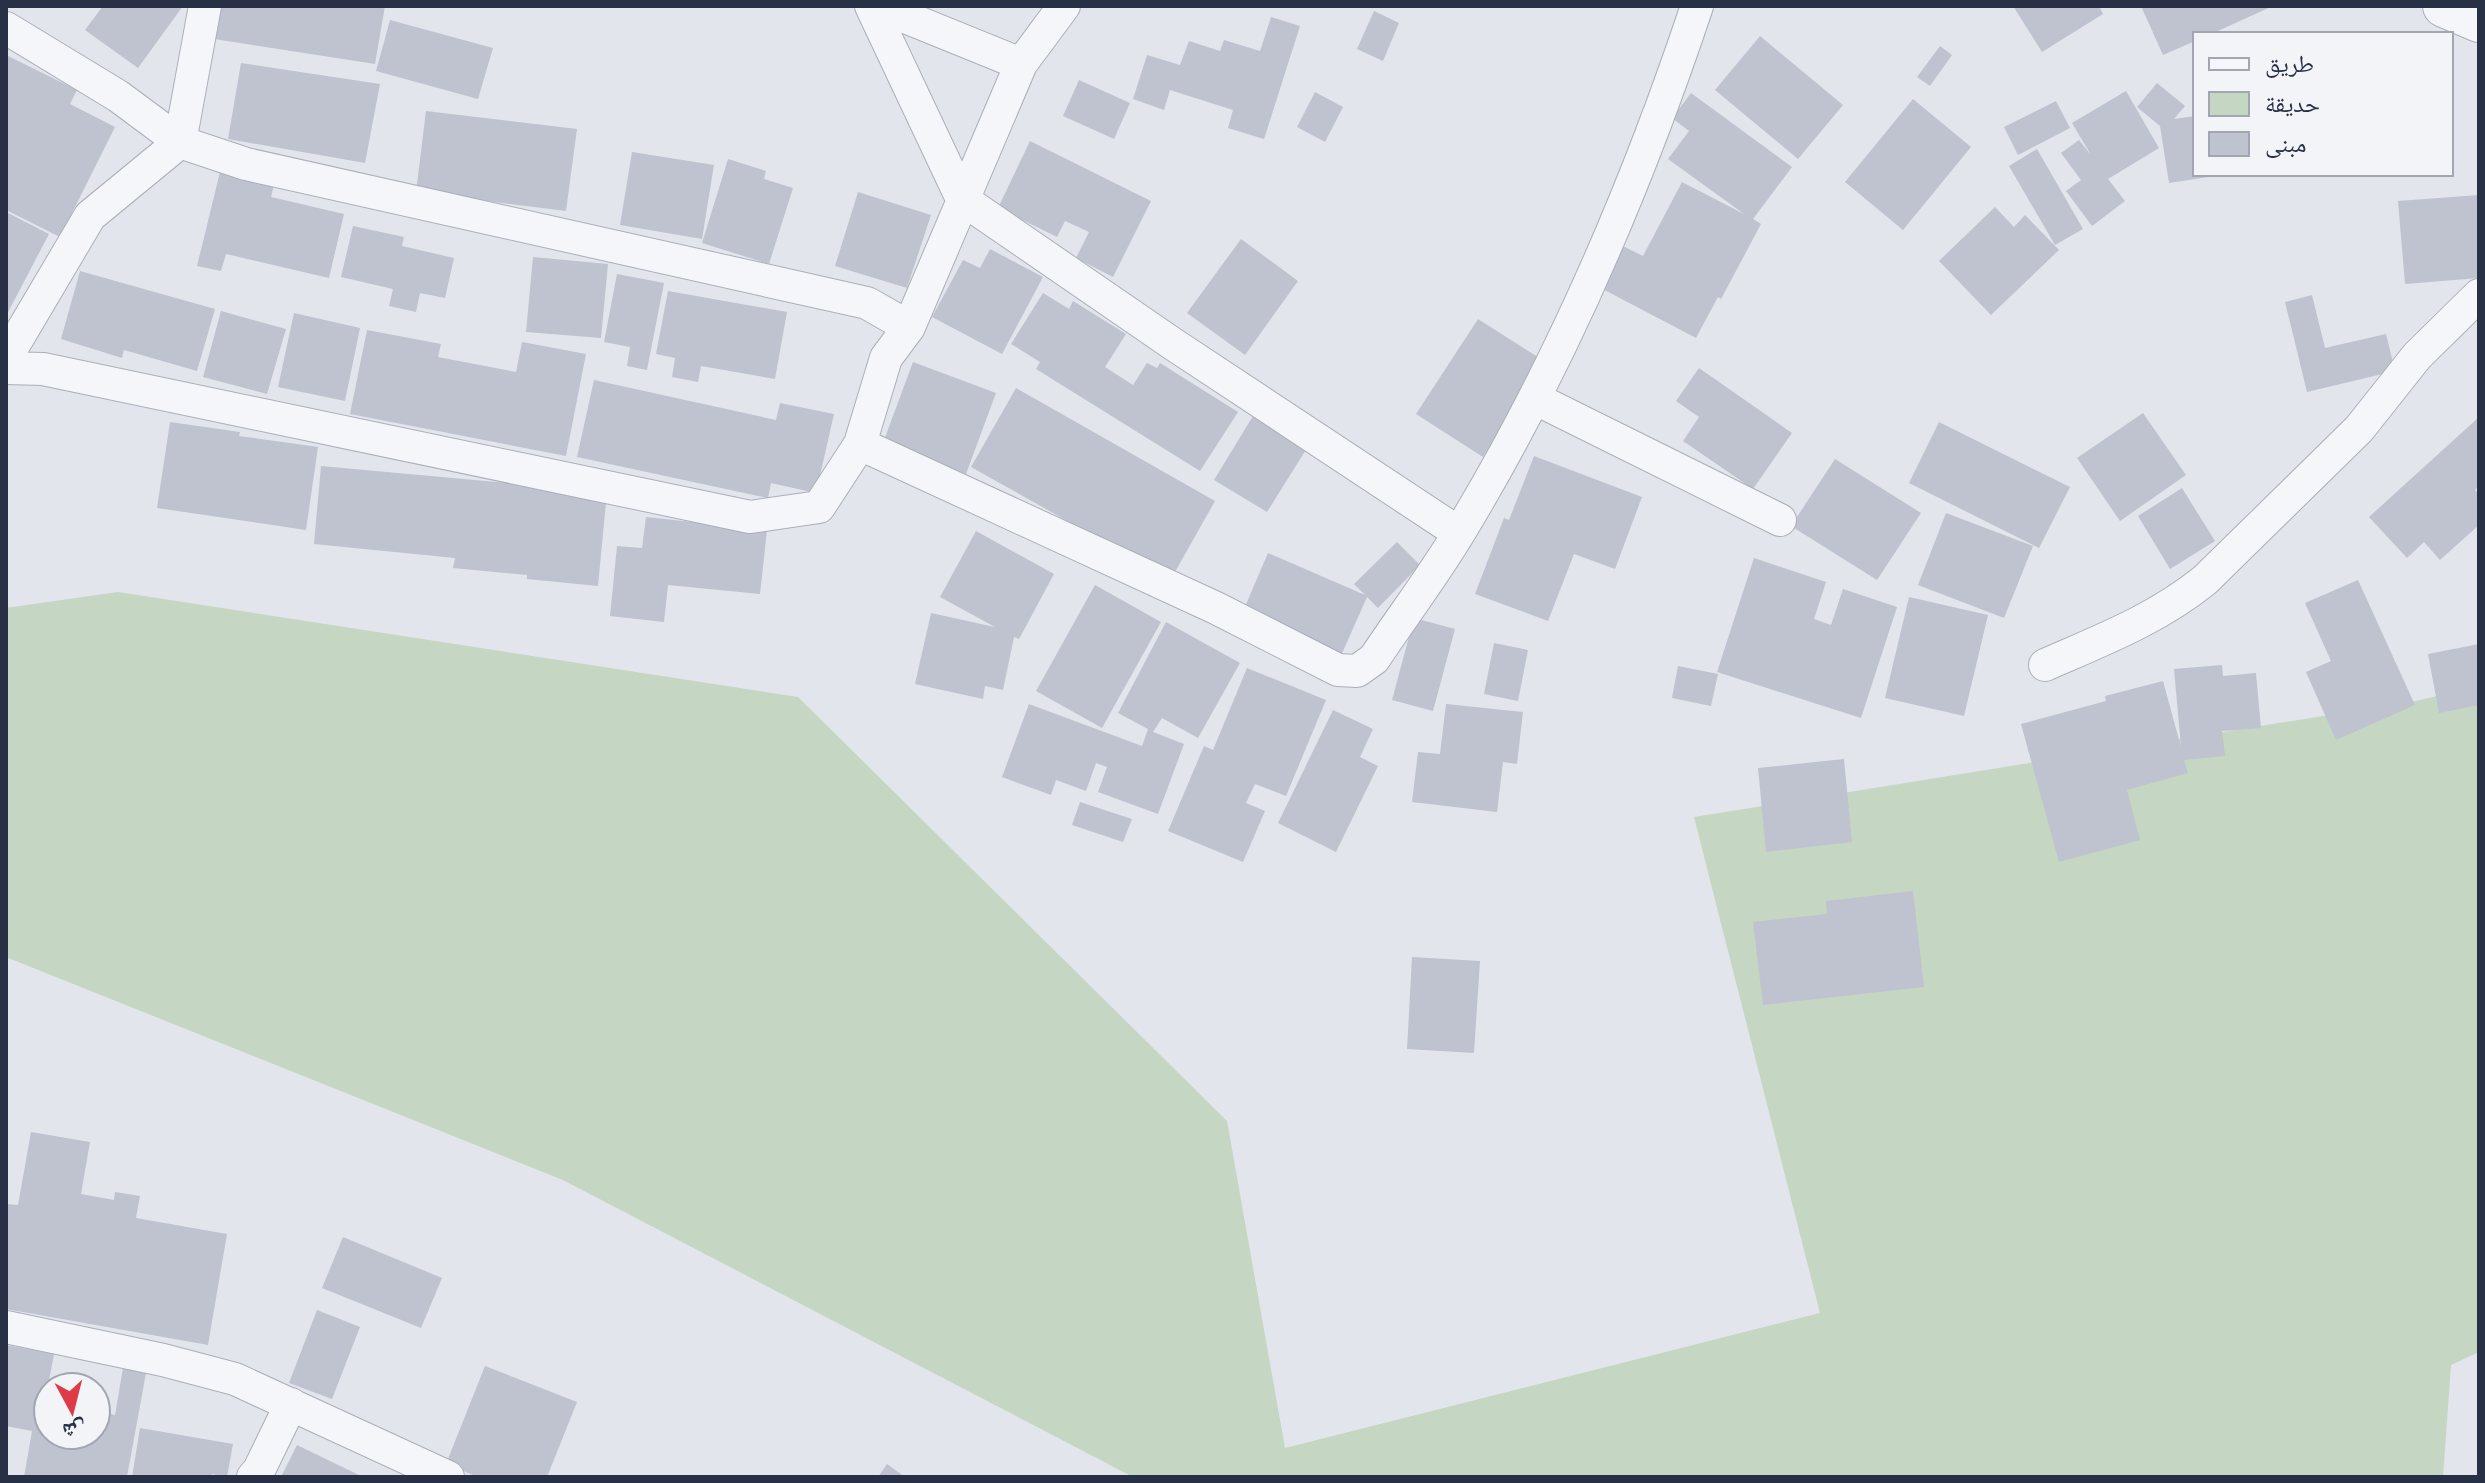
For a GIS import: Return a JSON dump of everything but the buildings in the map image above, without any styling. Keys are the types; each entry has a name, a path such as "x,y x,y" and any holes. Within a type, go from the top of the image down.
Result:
{"street":[{"path":"6,358 90,216 180,142 205,6"},
{"path":"871,6 962,199 1173,344 1459,533"},
{"path":"878,6 1021,64"},
{"path":"6,368 43,369 750,517 819,507 860,444 886,358 909,327 1021,64 1064,6"},
{"path":"860,444 1216,608 1338,670 1357,671 1374,659 1459,533 1534,398 1619,218 1662,110 1697,6"},
{"path":"2444,6 2479,21"},
{"path":"6,28 118,96 180,142 246,164 867,303 909,327"},
{"path":"2045,665 2144,622 2205,580 2359,429 2417,356 2479,295"},
{"path":"1534,398 1780,520"},
{"path":"6,1327 163,1360 235,1379 448,1477"},
{"path":"253,1477 291,1404"}],"green space":[{"path":"118,592 798,697 1227,1121 1285,1448 1820,1313 1694,817 2416,701 2479,686 2479,1352 2451,1365 2443,1477 1133,1477 563,1180 6,957 6,608"}]}
